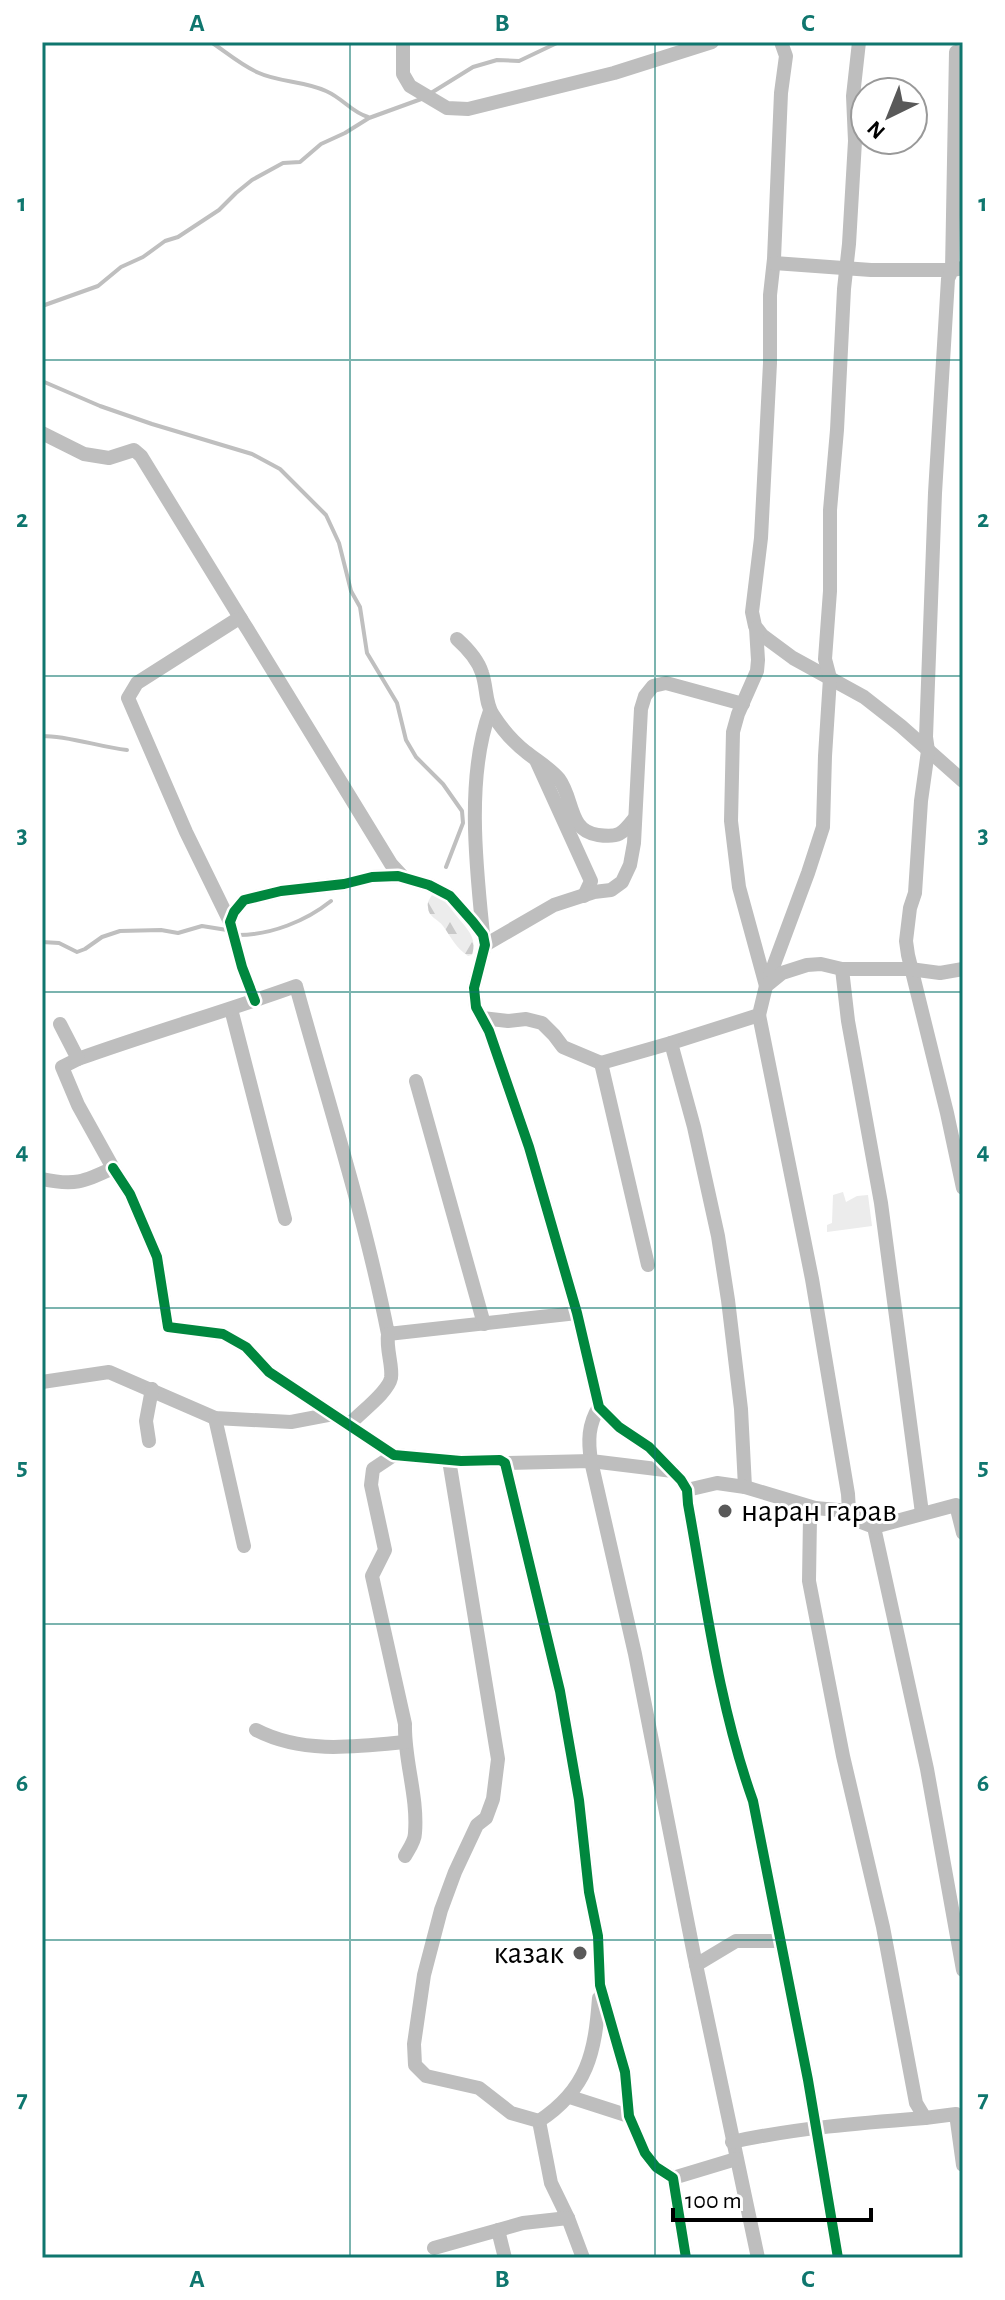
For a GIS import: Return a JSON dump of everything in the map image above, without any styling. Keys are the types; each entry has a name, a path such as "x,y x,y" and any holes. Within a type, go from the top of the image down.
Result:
{"street":[{"path":"403,42 403,74 410,86 447,108 468,109 614,73 712,42"},
{"path":"766,986 739,887 731,821 733,732 757,671 758,660 752,612 761,538 770,363 770,295 781,93 786,56 781,42"},
{"path":"849,1511 812,1279 759,1015 766,986 823,827 830,678 825,659 830,591 830,510 855,141 853,96 859,42"},
{"path":"956,52 957,269 948,279 928,637 928,751 921,801 915,893 906,941 963,1188"},
{"path":"774,263 915,271 957,269"},
{"path":"42,433 84,454 109,458 134,450 141,456 391,864 404,878"},
{"path":"241,619 223,627 137,683 128,698 180,819 230,922 255,1001"},
{"path":"755,626 793,658 864,697 963,781"},
{"path":"457,639 474,658 482,674 490,711 505,732 554,772 565,788 579,828 589,834 611,837 622,833 634,819"},
{"path":"484,940 554,905 611,890 622,882 630,865 634,843 641,709 645,696 653,686 666,683 743,704"},
{"path":"490,711 477,782 474,847 484,940 474,988 476,1007 489,1031 529,1147 577,1313 599,1407 619,1427 649,1447 687,1490 717,1664 753,1801 817,2127 838,2258"},
{"path":"536,760 591,881 584,896"},
{"path":"230,922 244,900 372,877 404,878 429,885 450,896 484,940"},
{"path":"766,986 782,973 807,965 940,973 963,969"},
{"path":"842,969 848,1021 881,1203 922,1513"},
{"path":"349,1425 388,1386 391,1377 388,1334 378,1280 296,986 143,1036 62,1067 78,1105 130,1194 157,1257 168,1327 223,1334 246,1347 269,1372 394,1455 449,1460 500,1460 505,1463 591,1461 673,1471"},
{"path":"231,1009 285,1219"},
{"path":"482,1018 508,1021 526,1019 542,1023 563,1047 601,1063 759,1015"},
{"path":"60,1024 78,1059"},
{"path":"671,1043 694,1127 720,1249 741,1409 745,1487"},
{"path":"601,1063 648,1265"},
{"path":"416,1081 484,1324"},
{"path":"42,1179 64,1184 90,1179 113,1168"},
{"path":"388,1334 577,1313"},
{"path":"43,1382 109,1372 215,1418 291,1422 333,1414"},
{"path":"149,1441 146,1421 152,1389"},
{"path":"599,1407 592,1418 588,1440 591,1461 635,1654 758,2258"},
{"path":"215,1418 244,1546"},
{"path":"394,1455 373,1469 371,1485 385,1550 372,1576 405,1724 410,1764 416,1836 405,1856"},
{"path":"449,1460 498,1759 493,1799 486,1818 477,1825 441,1910 424,1975 414,2044 415,2065 426,2076 479,2088 511,2113 539,2121"},
{"path":"505,1463 560,1691 598,1936 600,1985 590,2062 570,2097 539,2121"},
{"path":"687,1490 717,1483 745,1487 815,1508 849,1511 861,1522 874,1527 960,1505 963,1533"},
{"path":"815,1508 810,1517 809,1581 843,1756 883,1927 916,2103 925,2118"},
{"path":"874,1527 927,1769 963,1970"},
{"path":"256,1730 274,1739 330,1748 405,1742"},
{"path":"696,1965 736,1941 780,1941"},
{"path":"600,1985 625,2072 629,2116 645,2153 656,2167 673,2178 686,2258"},
{"path":"570,2097 629,2116"},
{"path":"732,2142 775,2132 959,2113 963,2165"},
{"path":"539,2121 551,2183 583,2258"},
{"path":"673,2178 736,2159"},
{"path":"434,2248 523,2223 568,2218"},
{"path":"498,2230 505,2258"}],"green space":[{"path":"437,893 470,933 472,955 468,956 460,949 430,913 428,901"},
{"path":"843,1192 846,1202 868,1195 872,1226 827,1232 827,1225 832,1223 833,1195"}],"waterway":[{"path":"211,42 253,70 326,91 368,117"},
{"path":"431,93 473,67 497,60 519,61 559,42"},
{"path":"42,306 98,286 121,267 143,257 165,241 178,237 219,210 252,180 283,163 300,162 321,144 369,118 424,98"},
{"path":"42,381 100,406 252,454 280,469 326,515 339,543 351,591 360,607 367,653 397,703 406,740 416,757 443,784 462,811 463,823 446,867"},
{"path":"42,736 127,750"},
{"path":"238,935 288,926 331,901"},
{"path":"42,942 59,943 77,952 102,937 120,931 161,930 178,933 202,926 227,930"}],"cycle path":[{"path":"255,1001 230,922 244,900 281,891 398,876 429,885 450,896 483,935 485,945 474,988 476,1007 489,1031 529,1147 577,1313 599,1407 619,1427 649,1447 687,1490 714,1654 731,1728 753,1801 808,2080 838,2258"},
{"path":"113,1168 130,1194 157,1257 168,1327 223,1334 246,1347 269,1372 394,1455 461,1461 500,1460 505,1463 560,1691 598,1936 600,1985 625,2072 629,2116 645,2153 656,2167 673,2178 686,2258"}],"place":[{"name":"наран гарав","path":"725,1511"},
{"name":"казак","path":"580,1953"}]}
